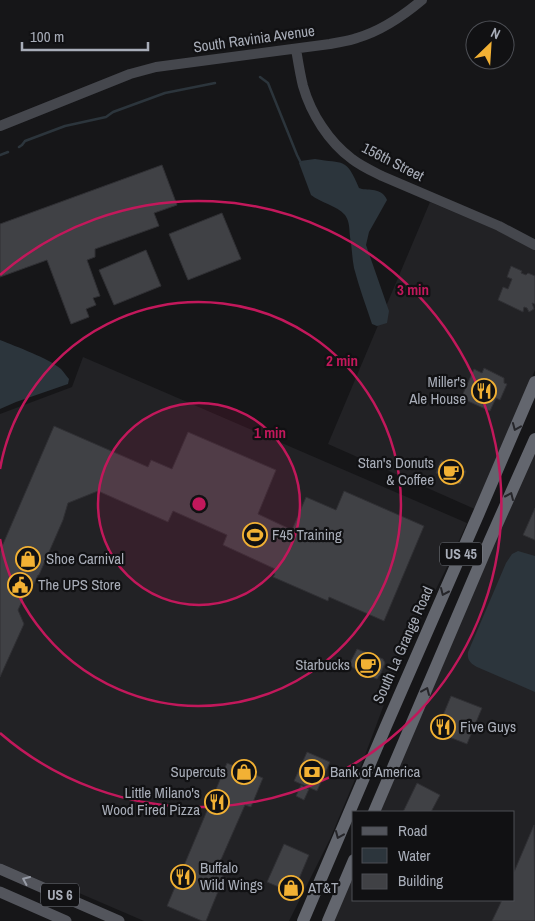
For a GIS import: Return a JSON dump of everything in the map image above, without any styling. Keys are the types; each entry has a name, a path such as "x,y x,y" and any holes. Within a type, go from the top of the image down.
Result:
{"highway":[{"name":"South La Grange Road","path":"302,921 535,382"},
{"name":"US 45","path":"374,811 535,439"},
{"path":"328,921 352,865"}],"main road":[{"name":"US 6","path":"0,869 119,921"},
{"name":"US 6","path":"0,892 66,921"}],"street":[{"name":"South Ravinia Avenue","path":"0,126 130,74 156,67 296,49 358,38 380,29 422,0"},
{"name":"156th Street","path":"296,49 304,88 314,114 323,129 351,158 382,176 499,226 535,245"}],"shaded area":[{"path":"430,202 499,231 535,250 535,370 477,510 328,444"},
{"path":"83,357 467,523 398,667 364,758 330,839 289,921 144,921 72,890 57,888 0,863 0,414 72,387"},
{"path":"535,444 535,921 330,921 352,871 352,901 515,901 515,811 377,811"}],"water":[{"path":"315,159 343,164 351,171 359,188 380,192 387,200 369,232 366,245 389,311 387,323 377,326 372,324 354,268 347,218 337,209 311,195 299,163 300,161"},
{"path":"0,340 55,365 69,379 68,384 0,409"},
{"path":"518,551 535,556 535,692 477,667 471,663 468,657 468,652 506,563 512,554"}],"building":[{"path":"162,165 177,205 154,213 159,226 95,249 95,257 87,260 100,296 93,298 96,305 86,309 89,317 71,324 47,260 0,277 0,224"},
{"path":"222,213 241,259 188,280 169,234"},
{"path":"146,250 161,286 114,305 99,270"},
{"path":"511,266 522,271 521,273 535,276 535,304 532,303 534,309 529,312 527,308 524,307 523,312 498,300 503,287 508,289 512,279 507,277"},
{"name":"Miller's Ale House","path":"484,368 504,378 504,383 507,384 500,400 496,398 490,411 461,398 474,369 482,373"},
{"path":"54,426 148,467 151,460 172,469 188,432 276,470 258,514 292,530 306,497 336,510 344,491 424,526 384,621 329,597 328,601 273,577 275,569 223,545 227,535 173,511 168,522 98,491 68,503 63,520 39,575 29,595 24,597 18,610 24,624 0,677 0,551"},
{"name":"Stan's Donuts & Coffee","path":"441,460 466,471 460,484 436,473"},
{"path":"535,508 535,540 523,535"},
{"name":"Starbucks","path":"357,649 383,659 385,663 377,679 361,673 352,667 350,663"},
{"path":"451,696 482,708 467,744 436,732"},
{"name":"Bank of America","path":"307,752 330,762 317,791 294,781"},
{"path":"227,763 263,778 251,807 245,805 216,871 224,877 206,921 202,921 167,906"},
{"path":"417,783 440,795 432,811 403,811"},
{"path":"301,785 309,789 304,800 296,796"},
{"path":"534,825 535,921 492,921 502,901 515,901 515,870"},
{"path":"284,844 309,855 293,893 267,882"}],"waterway":[{"path":"260,77 268,83 300,161"},
{"path":"19,147 25,141 65,126 106,117 113,112 165,93 215,83"},
{"path":"0,155 8,152"}],"place":[{"name":"Miller's Ale House","path":"484,391"},
{"name":"Stan's Donuts & Coffee","path":"451,472"},
{"name":"F45 Training","path":"255,535"},
{"name":"Shoe Carnival","path":"28,559"},
{"name":"The UPS Store","path":"20,585"},
{"name":"Starbucks","path":"368,665"},
{"name":"Five Guys","path":"443,727"},
{"name":"Supercuts","path":"244,772"},
{"name":"Bank of America","path":"312,772"},
{"name":"Little Milano's Wood Fired Pizza","path":"217,802"},
{"name":"Buffalo Wild Wings","path":"183,877"},
{"name":"AT&T","path":"291,888"}]}
